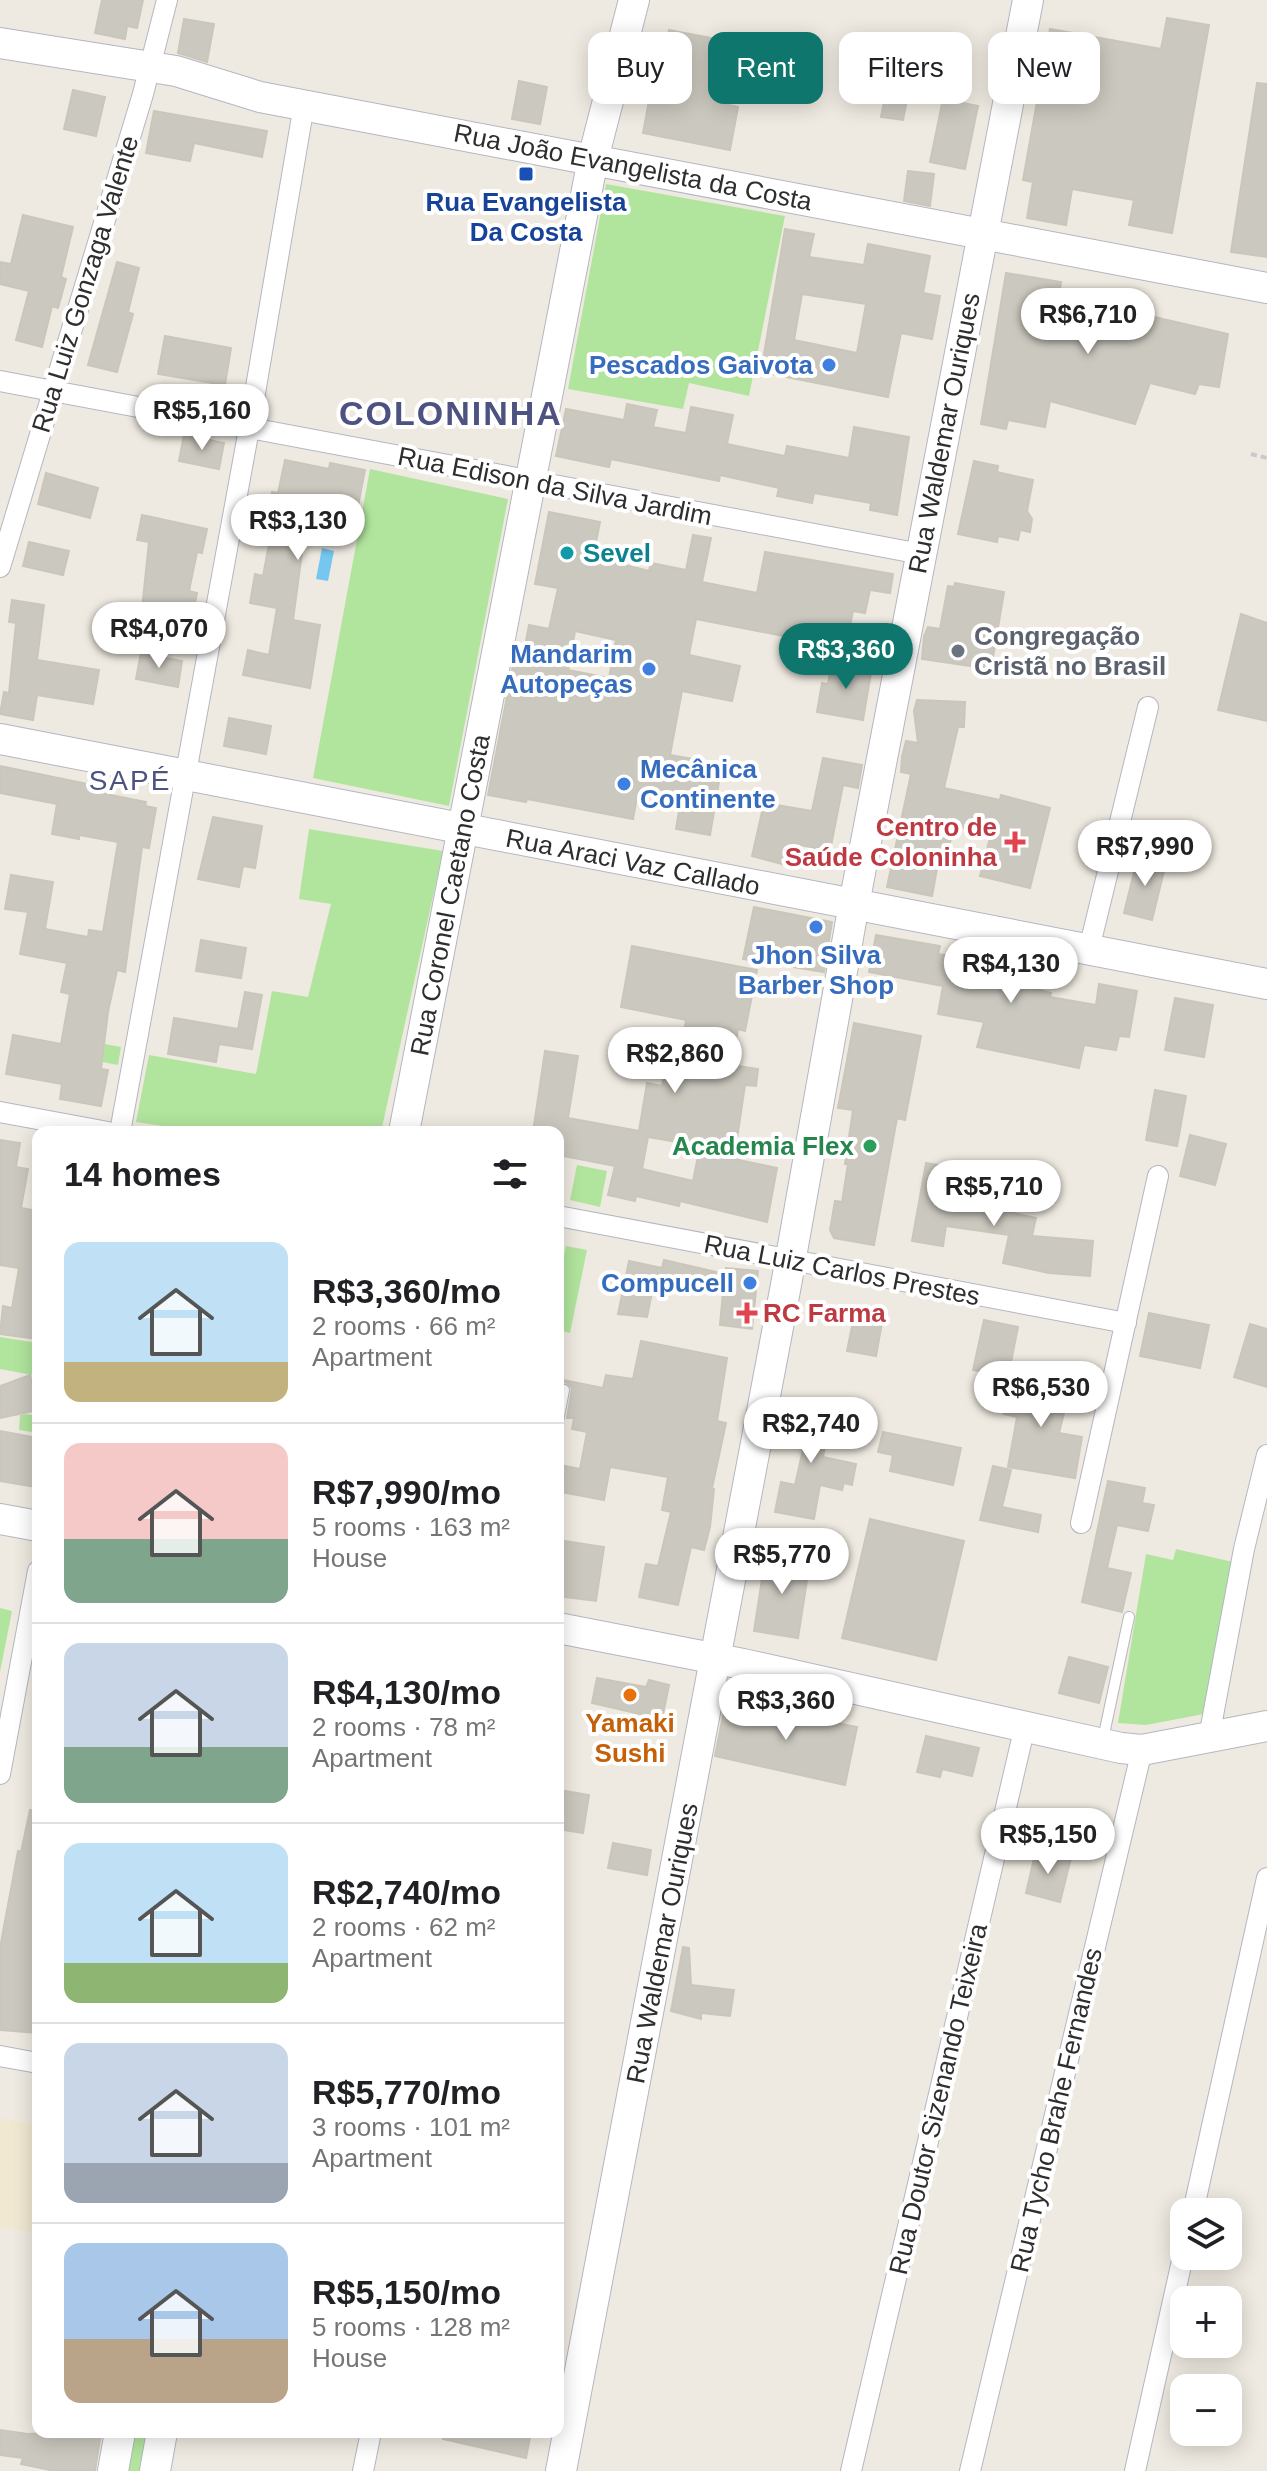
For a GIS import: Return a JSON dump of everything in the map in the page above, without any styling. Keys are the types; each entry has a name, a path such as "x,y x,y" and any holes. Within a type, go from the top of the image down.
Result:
{"street":[{"name":"Rua Luiz Gonzaga Valente","path":"0,567 167,0"},
{"name":"Rua Coronel Caetano Costa","path":"405,1126 593,159 634,0"},
{"name":"Rua Waldemar Ouriques","path":"561,2471 791,1260 854,904 1028,0"},
{"name":"Rua João Evangelista da Costa","path":"0,43 149,67 304,105 1267,288"},
{"path":"121,1126 249,429 304,105"},
{"name":"Rua Edison da Silva Jardim","path":"0,381 921,554"},
{"path":"1089,949 1148,707"},
{"name":"Rua Araci Vaz Callado","path":"0,739 1267,984"},
{"path":"0,1112 76,1126"},
{"path":"1081,1523 1158,1176"},
{"name":"Rua Luiz Carlos Prestes","path":"564,1217 1126,1323"},
{"path":"1209,1737 1244,1549 1267,1455"},
{"path":"0,1519 32,1525"},
{"path":"0,1774 32,1603"},
{"path":"564,1629 716,1659 1102,1745 1142,1750 1267,1726"},
{"name":"Rua Doutor Sizenando Teixeira","path":"851,2471 1025,1726"},
{"name":"Rua Tycho Brahe Fernandes","path":"970,2471 1142,1750"},
{"path":"1196,2198 1267,1878"},
{"path":"0,2056 32,2062"},
{"path":"1135,2471 1180,2270"},
{"path":"113,2471 119,2438"},
{"path":"155,2471 161,2438"},
{"path":"363,2471 370,2438"}],"lane":[{"path":"1102,1745 1129,1617"}],"path":[{"path":"1251,454 1267,458"}],"shaded area":[{"path":"0,2118 32,2124 32,2233 0,2227"}],"green space":[{"path":"606,184 785,216 749,396 689,383 683,409 568,389"},
{"path":"370,469 508,499 449,806 313,778"},
{"path":"309,829 443,851 382,1126 162,1126 136,1122 149,1055 256,1074 272,991 308,997 331,904 299,899"},
{"path":"68,1037 121,1047 118,1065 65,1055"},
{"path":"577,1165 607,1171 600,1207 570,1200"},
{"path":"566,1246 587,1250 570,1333 564,1332"},
{"path":"0,1337 32,1342 32,1375 0,1369"},
{"path":"20,1415 32,1415 32,1432 19,1430"},
{"path":"1176,1549 1233,1562 1209,1713 1146,1725 1118,1723 1146,1554 1173,1560"},
{"path":"0,1608 12,1611 0,1672"},
{"path":"131,2438 151,2438 144,2471 124,2471"}],"water":[{"path":"322,548 334,551 328,581 316,579"}],"building":[{"path":"102,0 143,0 137,28 127,26 125,39 95,33"},
{"path":"1167,18 1209,25 1172,233 1129,225 1134,200 1072,189 1066,225 1027,218 1033,182 1023,180 1037,104 1100,104 1100,38 1161,49"},
{"path":"184,19 214,24 207,62 178,53"},
{"path":"692,34 708,37 708,104 738,107 730,150 643,133 648,104 692,104"},
{"path":"519,81 547,87 540,124 512,119"},
{"path":"1257,83 1267,84 1267,257 1231,252"},
{"path":"73,90 105,97 96,136 64,129"},
{"path":"884,104 906,104 903,120 881,117"},
{"path":"942,104 978,106 965,169 930,162"},
{"path":"154,111 267,131 262,157 194,143 190,161 146,153"},
{"path":"908,171 934,174 930,206 904,201"},
{"path":"23,215 73,227 61,277 66,279 58,308 52,306 42,347 16,340 29,291 0,284 0,262 11,264"},
{"path":"785,229 814,234 809,257 864,265 868,244 930,256 923,293 940,296 932,339 901,333 888,397 761,372","holes":["802,294 866,304 857,353 794,340"]},
{"path":"117,262 139,268 128,312 133,314 117,372 88,365"},
{"path":"1006,273 1061,282 1059,295 1228,334 1219,387 1199,384 1195,394 1150,383 1135,424 1050,401 1045,427 1008,420 1006,429 981,424"},
{"path":"165,336 231,348 225,385 158,374"},
{"path":"627,404 657,410 653,427 686,433 691,407 733,415 727,444 785,456 787,446 849,458 854,427 909,437 897,515 870,510 871,503 814,493 812,503 777,496 779,488 720,475 719,481 611,459 609,467 556,456 566,409 624,420"},
{"path":"184,435 224,443 219,469 179,461"},
{"path":"285,460 329,469 330,463 365,470 358,506 352,504 345,537 305,530 293,620 320,625 310,688 243,675 248,650 269,655 277,608 250,603 255,574 263,576 273,523 267,522 272,492 278,493"},
{"path":"974,461 998,466 997,472 1033,480 1027,511 1032,519 1030,532 1020,530 1018,540 998,536 997,542 958,534"},
{"path":"46,473 98,488 90,518 38,504"},
{"path":"549,512 600,522 593,557 649,571 651,563 686,570 693,535 711,538 702,582 757,593 765,552 893,574 890,593 870,590 865,613 853,611 844,654 793,644 794,638 696,619 689,655 740,666 732,701 682,691 670,755 722,764 710,835 676,829 681,799 638,791 633,819 527,799 526,802 488,795 514,660 522,662 529,625 549,629 558,588 535,584","holes":["575,631 616,640 609,678 568,670"]},
{"path":"142,515 207,529 202,553 197,552 189,591 197,593 192,618 142,609 149,542 137,540"},
{"path":"29,542 69,551 63,575 23,566"},
{"path":"955,583 1004,592 991,669 922,659 924,636 928,627 940,629 948,586 954,587"},
{"path":"12,600 44,605 37,660 99,670 93,704 37,695 33,720 0,714 4,692 9,693 16,623 9,622"},
{"path":"1241,614 1267,623 1267,721 1218,710"},
{"path":"141,653 182,661 178,687 136,679"},
{"path":"832,661 872,667 863,720 817,712 822,683 828,684"},
{"path":"917,700 965,702 964,727 958,727 944,788 1000,800 1001,795 1050,808 1030,888 980,876 991,834 953,826 947,860 939,858 932,896 887,887 911,774 901,772 902,757 906,741 918,743 914,711"},
{"path":"229,718 271,726 266,754 224,746"},
{"path":"823,758 862,765 858,788 843,785 830,851 796,844 786,865 752,856 764,803 812,811"},
{"path":"0,766 107,788 106,794 146,802 145,806 156,808 149,848 142,847 125,972 117,970 108,1012 101,1069 108,1070 101,1106 60,1099 62,1084 6,1074 13,1035 61,1044 70,994 61,992 67,963 20,954 28,912 5,909 11,875 53,882 45,929 88,937 89,930 103,932 118,842 52,834 57,804 0,793"},
{"path":"213,817 262,826 255,868 243,866 239,887 198,879"},
{"path":"1138,856 1166,863 1152,920 1124,913"},
{"path":"754,907 832,922 824,972 743,959"},
{"path":"876,935 940,946 938,954 976,960 974,972 1051,993 1050,997 1096,1005 1099,984 1137,991 1129,1037 1119,1036 1116,1050 1084,1045 1079,1068 977,1047 984,1022 938,1014 943,986 869,972"},
{"path":"201,940 246,948 241,978 196,971"},
{"path":"632,946 757,970 745,1031 738,1029 732,1065 758,1069 756,1086 745,1085 734,1159 777,1168 767,1222 680,1201 679,1206 636,1196 635,1201 608,1195 615,1166 564,1156 564,1126 534,1126 545,1051 578,1056 568,1118 639,1131 647,1083 662,1086 665,1071 678,1073 686,1020 621,1007","holes":["648,1137 700,1146 693,1181 642,1169"]},
{"path":"245,992 262,995 252,1049 219,1044 216,1062 168,1054 174,1018 238,1029"},
{"path":"1175,998 1213,1005 1204,1057 1165,1050"},
{"path":"854,1023 921,1036 905,1120 897,1118 874,1245 834,1238 830,1230 835,1201 842,1202 848,1164 845,1164 853,1110 838,1108"},
{"path":"1155,1090 1186,1096 1177,1146 1146,1140"},
{"path":"1190,1135 1226,1144 1215,1185 1180,1176"},
{"path":"0,1140 20,1143 16,1167 28,1169 21,1208 32,1210 32,1338 0,1334 3,1306 12,1308 19,1268 0,1265"},
{"path":"926,1163 956,1168 951,1197 1010,1206 1009,1212 1036,1218 1032,1236 1093,1241 1090,1276 1049,1273 1003,1263 1009,1235 946,1226 943,1246 912,1241"},
{"path":"664,1260 725,1274 726,1268 758,1271 752,1329 720,1325 723,1292 688,1284 685,1290 654,1283 647,1317 618,1314 629,1261 662,1268"},
{"path":"855,1312 883,1317 876,1356 847,1351"},
{"path":"1149,1313 1209,1325 1200,1368 1140,1356"},
{"path":"984,1320 1018,1327 1008,1377 973,1370"},
{"path":"1250,1324 1267,1329 1267,1387 1234,1377"},
{"path":"641,1341 727,1358 717,1421 726,1423 712,1488 710,1527 704,1550 691,1547 678,1605 639,1597 646,1564 658,1566 671,1512 662,1510 668,1477 610,1467 604,1500 564,1493 565,1466 580,1469 587,1432 572,1429 574,1418 567,1418 572,1388 564,1380 603,1388 606,1375 633,1379"},
{"path":"30,1375 32,1411 0,1418 0,1386"},
{"path":"1014,1375 1070,1389 1059,1433 1082,1437 1075,1478 1008,1467 1017,1417 1004,1414"},
{"path":"792,1407 831,1415 823,1457 856,1464 852,1485 844,1483 842,1490 820,1485 814,1519 775,1512 781,1482 795,1485 804,1445 785,1441"},
{"path":"0,1431 32,1437 32,1486 0,1481"},
{"path":"883,1432 961,1448 953,1485 890,1471 893,1455 878,1452"},
{"path":"993,1466 1011,1470 1002,1507 1041,1515 1038,1532 980,1520"},
{"path":"1108,1481 1145,1488 1142,1503 1154,1505 1148,1531 1117,1525 1107,1568 1131,1573 1122,1612 1082,1602"},
{"path":"870,1519 964,1541 936,1660 842,1638"},
{"path":"564,1541 604,1547 596,1601 564,1597"},
{"path":"766,1553 810,1561 798,1638 754,1631"},
{"path":"1069,1657 1108,1667 1099,1703 1059,1693"},
{"name":"Yamaki Sushi","path":"597,1678 646,1687 649,1680 669,1685 662,1719 592,1703"},
{"path":"726,1701 857,1727 845,1785 715,1756"},
{"path":"926,1736 979,1748 972,1776 942,1769 940,1777 917,1772"},
{"path":"565,1791 589,1795 583,1833 564,1830"},
{"path":"32,1810 32,2033 0,2030 0,1948 18,1851 21,1852"},
{"path":"613,1843 651,1850 647,1875 608,1868"},
{"path":"1036,1850 1071,1858 1060,1902 1026,1893"},
{"path":"683,1947 689,1948 691,1985 734,1990 730,2016 701,2013 701,2019 671,2011"},
{"path":"0,2430 32,2434 32,2438 100,2439 95,2471 55,2471 21,2464 23,2458 0,2455"},
{"path":"443,2438 530,2438 526,2458"}],"place":[{"name":"Rua Evangelista Da Costa","path":"526,174"},
{"name":"Pescados Gaivota","path":"829,365"},
{"name":"Sevel","path":"567,553"},
{"name":"Congregação Cristã no Brasil","path":"958,651"},
{"name":"Mandarim Autopeças","path":"649,669"},
{"name":"Mecânica Continente","path":"624,784"},
{"name":"Centro de Saúde Coloninha","path":"1015,842"},
{"name":"Jhon Silva Barber Shop","path":"816,927"},
{"name":"Academia Flex","path":"870,1146"},
{"name":"Compucell","path":"750,1283"},
{"name":"RC Farma","path":"747,1313"},
{"name":"Yamaki Sushi","path":"630,1695"}],"district":[{"name":"COLONINHA","path":"451,413"},
{"name":"SAPÉ","path":"130,780"}]}
